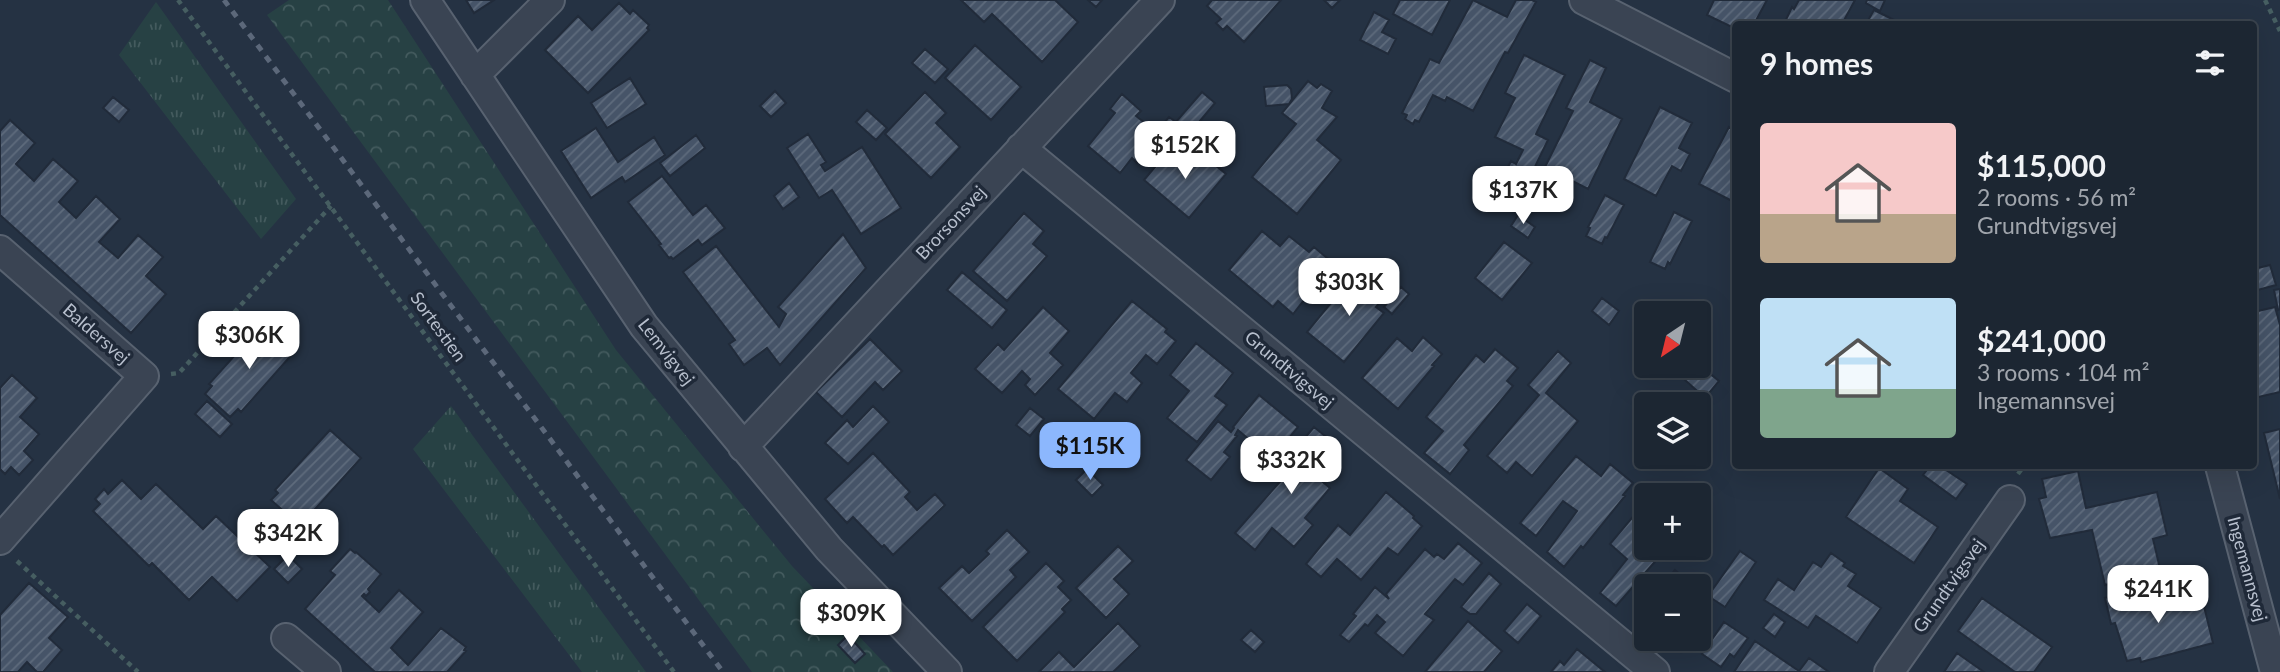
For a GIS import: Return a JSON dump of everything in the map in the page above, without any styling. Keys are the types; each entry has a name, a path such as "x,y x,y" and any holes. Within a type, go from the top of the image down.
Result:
{"street":[{"name":"Lemvigvej","path":"425,0 645,326 829,549 947,672"},
{"path":"475,75 550,0"},
{"name":"Brorsonsvej","path":"743,447 1160,0"},
{"path":"1584,0 1732,76"},
{"name":"Grundtvigsvej","path":"1021,148 1655,672"},
{"name":"Baldersvej","path":"0,250 144,376 7,529"},
{"name":"Ingemannsvej","path":"2221,469 2275,672"},
{"name":"Grundtvigsvej","path":"1889,672 2010,500"},
{"path":"286,638 326,672"}],"path":[{"name":"Sortestien","path":"178,0 674,672"},
{"path":"2265,0 2280,32"},
{"path":"144,376 179,373 331,206"},
{"path":"7,529 138,672"}],"green space":[{"path":"289,0 388,0 616,350 792,566 893,672 752,672 267,15"},
{"path":"156,2 296,199 261,239 119,55"},
{"path":"451,406 646,672 582,672 413,449"}],"building":[{"path":"466,0 494,0 474,13"},
{"path":"961,0 1055,0 1078,22 1042,62 992,14 984,22"},
{"path":"1088,0 1102,0 1096,7"},
{"path":"1212,0 1281,0 1244,42 1227,26 1223,30 1216,23 1221,19 1207,6"},
{"path":"1324,0 1340,0 1332,8"},
{"path":"1400,0 1450,0 1432,35 1393,14"},
{"path":"1473,0 1507,17 1516,0 1536,2 1473,111 1447,97 1445,101 1433,95 1419,122 1415,120 1413,124 1405,119 1407,115 1402,113 1430,59 1439,63"},
{"path":"1714,0 1767,0 1756,21 1732,21 1732,27 1707,15"},
{"path":"1799,0 1855,0 1844,21 1785,21 1792,7 1794,9"},
{"path":"1867,0 1885,0 1880,11 1866,3"},
{"path":"619,3 630,14 633,10 649,25 649,30 588,93 545,50 578,16 592,30"},
{"path":"1874,10 1896,21 1868,21"},
{"path":"1374,12 1389,20 1382,32 1396,39 1388,54 1360,40"},
{"path":"975,45 1021,87 991,120 945,78"},
{"path":"925,49 948,69 935,83 912,63"},
{"path":"1524,55 1565,75 1536,134 1548,140 1527,183 1505,173 1511,161 1516,164 1523,150 1495,137 1515,98 1505,93"},
{"path":"1590,60 1606,68 1590,102 1622,119 1588,189 1545,167 1573,111 1566,108"},
{"path":"630,78 646,104 607,128 591,103"},
{"path":"1308,81 1317,88 1321,84 1332,91 1322,108 1337,117 1317,140 1341,160 1297,214 1252,177 1296,124 1282,113"},
{"path":"1287,85 1291,89 1292,99 1289,104 1266,106 1264,87"},
{"path":"775,91 786,103 771,117 760,106"},
{"path":"925,92 946,113 936,123 960,147 931,178 885,134"},
{"path":"1202,92 1215,103 1179,146 1159,129 1169,117 1176,122"},
{"path":"1122,94 1141,111 1136,116 1155,131 1140,150 1145,154 1137,163 1132,158 1120,173 1088,146 1115,113 1110,109"},
{"path":"113,97 129,110 119,122 103,108"},
{"path":"1660,107 1692,123 1679,148 1690,154 1681,171 1672,166 1656,196 1624,179"},
{"path":"867,110 887,128 876,140 856,122"},
{"path":"10,120 35,143 16,164 34,181 53,159 78,181 59,202 76,218 96,196 120,219 99,242 118,258 138,235 163,257 146,276 166,294 131,333 0,215 0,131"},
{"path":"1729,127 1732,129 1732,201 1699,184"},
{"path":"596,128 618,162 654,137 665,155 625,182 622,177 591,198 561,151"},
{"path":"808,134 826,162 821,165 825,171 862,147 901,208 861,234 832,190 819,198 787,148"},
{"path":"696,135 705,148 670,176 660,163"},
{"path":"1172,147 1195,166 1204,156 1226,174 1189,218 1144,180"},
{"path":"662,176 693,215 706,205 725,228 702,245 698,240 673,259 669,258 628,202"},
{"path":"789,183 799,197 783,209 774,196"},
{"path":"1605,195 1624,205 1602,244 1586,236"},
{"path":"1674,212 1692,221 1665,269 1650,262"},
{"path":"1024,213 1044,231 1033,244 1047,256 1007,301 973,271"},
{"path":"1518,215 1535,227 1528,238 1511,226"},
{"path":"1262,231 1280,246 1289,236 1309,252 1314,247 1333,263 1293,314 1278,301 1273,307 1229,270"},
{"path":"843,234 866,268 780,365 767,348 744,365 729,344 735,340 683,272 716,246 779,327 786,314 778,307"},
{"path":"1504,242 1532,263 1502,300 1475,278"},
{"path":"2270,265 2276,285 2257,290 2257,268"},
{"path":"962,272 1007,310 992,328 947,290"},
{"path":"1359,273 1386,295 1376,307 1384,313 1344,362 1307,332 1348,282 1350,284"},
{"path":"1401,287 1409,294 1392,314 1384,307"},
{"path":"2280,289 2280,309 2278,310 2274,290"},
{"path":"1602,298 1619,311 1609,325 1592,311"},
{"path":"1132,301 1167,329 1165,332 1176,341 1157,364 1146,355 1131,373 1142,383 1127,402 1115,393 1094,419 1058,389"},
{"path":"1043,307 1069,331 1050,353 1063,365 1035,395 1025,385 1030,379 1022,371 1002,393 975,369 998,344 1004,350"},
{"path":"2275,307 2280,325 2280,392 2257,397 2257,311"},
{"path":"264,323 295,351 241,412 238,409 230,417 205,394 212,386 209,384"},
{"path":"1423,337 1442,354 1398,409 1362,378 1397,338 1412,351"},
{"path":"870,339 902,371 883,390 875,382 842,417 816,392"},
{"path":"1196,343 1233,373 1215,396 1227,405 1197,442 1167,418 1189,391 1170,375"},
{"path":"1495,349 1518,368 1507,381 1513,386 1464,445 1469,450 1450,474 1424,453 1443,431 1426,417 1476,355 1484,362"},
{"path":"1558,351 1571,363 1546,393 1578,421 1532,476 1516,462 1507,473 1487,456 1539,395 1528,385"},
{"path":"12,375 37,398 20,417 39,434 24,451 33,460 19,475 11,467 5,474 0,469 0,388"},
{"path":"1712,375 1719,381 1710,392 1698,392 1685,380 1712,378"},
{"path":"1259,395 1298,427 1272,459 1238,430 1235,435 1237,436 1224,452 1230,457 1211,480 1186,460 1218,421 1231,432"},
{"path":"207,401 232,424 220,437 195,414"},
{"path":"873,406 889,422 848,464 825,443 847,420 853,427"},
{"path":"1030,408 1044,419 1030,436 1016,425"},
{"path":"1314,427 1330,440 1314,458 1321,465 1324,461 1333,469 1323,482 1330,488 1305,518 1313,525 1294,547 1272,528 1255,550 1235,533 1292,468 1285,462"},
{"path":"2280,429 2280,499 2264,433"},
{"path":"330,430 361,458 307,518 303,516 297,523 271,500 278,493 275,490"},
{"path":"873,453 910,492 905,497 917,510 935,494 945,505 893,555 853,517 847,523 825,499"},
{"path":"1576,456 1601,476 1610,464 1633,483 1583,548 1581,546 1564,567 1547,552 1577,511 1563,501 1536,536 1520,523"},
{"path":"1087,469 1103,485 1092,496 1076,480"},
{"path":"1880,469 1908,489 1900,501 1938,527 1914,563 1846,517"},
{"path":"1928,469 1944,469 1967,484 1956,499 1923,475"},
{"path":"2078,471 2086,508 2157,492 2167,535 2153,539 2161,573 2105,585 2092,530 2050,538 2039,499 2046,497 2042,479"},
{"path":"122,480 141,499 156,484 203,529 216,516 270,567 237,601 212,577 189,600 152,563 149,566 93,511 100,504 95,499 104,489 108,494"},
{"path":"1386,492 1422,526 1398,555 1388,548 1361,580 1337,559 1321,577 1306,564 1338,525 1350,535"},
{"path":"1634,515 1634,560 1656,560 1644,574 1634,574 1634,586 1616,606 1600,593 1627,559 1610,544"},
{"path":"1007,530 1029,552 1010,570 1016,577 972,621 939,588 962,566 969,573 989,554 986,551"},
{"path":"1458,543 1482,563 1463,585 1455,579 1425,614 1434,620 1403,656 1375,633 1385,622 1377,615 1349,642 1340,635 1375,587 1389,599 1386,594 1425,549 1434,557 1437,554 1444,559"},
{"path":"1118,546 1133,561 1114,579 1129,594 1106,618 1076,588"},
{"path":"350,549 381,574 368,589 370,592 362,596 379,612 399,590 423,612 391,648 408,665 441,628 466,647 466,651 447,672 375,672 305,609 335,575 330,571"},
{"path":"1740,551 1756,562 1725,607 1711,598 1711,592"},
{"path":"1831,553 1845,563 1843,566 1856,574 1848,586 1881,608 1857,643 1816,616 1808,628 1764,600 1778,579 1794,590 1813,562 1821,567"},
{"path":"288,555 302,569 288,583 274,569"},
{"path":"1046,563 1064,581 1058,587 1071,600 1062,609 1065,612 1017,661 983,627"},
{"path":"1489,573 1501,584 1476,614 1470,614 1461,607"},
{"path":"29,583 68,617 49,638 62,650 43,672 37,672 27,662 18,672 0,672 0,615"},
{"path":"2147,587 2152,607 2201,594 2213,643 2141,662 2140,658 2127,661 2115,623 2111,624 2105,598"},
{"path":"1982,598 2052,647 2034,672 2015,672 1958,631"},
{"path":"1527,604 1541,616 1518,643 1504,631"},
{"path":"1774,614 1785,622 1775,637 1763,628"},
{"path":"1468,621 1502,651 1484,672 1425,672"},
{"path":"1724,622 1748,638 1734,657 1730,654 1721,667 1702,654 1704,651 1711,651 1711,641"},
{"path":"1118,623 1140,646 1113,672 1039,672 1059,652 1074,667"},
{"path":"1251,630 1264,642 1255,652 1241,640"},
{"path":"848,635 865,654 855,663 838,645"},
{"path":"1755,641 1799,671 1809,658 1829,672 1734,672"},
{"path":"1577,649 1605,672 1551,672 1560,661 1564,665"},
{"path":"1957,653 1984,672 1944,672"}],"railway":[{"path":"224,0 723,672"}]}
